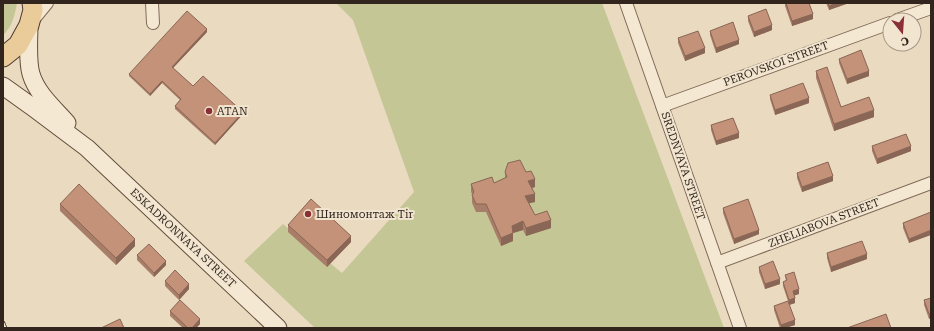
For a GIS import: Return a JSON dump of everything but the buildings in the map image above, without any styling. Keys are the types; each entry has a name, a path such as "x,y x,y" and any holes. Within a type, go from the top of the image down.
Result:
{"main road":[{"path":"3,57 18,45 29,24 33,10 32,3"},
{"path":"29,24 30,73 36,87 87,148"},
{"path":"3,86 87,148"},
{"name":"ESKADRONNAYA STREET","path":"87,148 278,328"}],"street":[{"path":"29,24 47,3"},
{"path":"152,3 154,23"},
{"name":"SREDNYAYA STREET","path":"626,3 740,328"},
{"path":"920,12 931,8"},
{"name":"PEROVSKOI STREET","path":"662,106 882,26"},
{"name":"ZHELIABOVA STREET","path":"717,263 931,183"}],"green space":[{"path":"3,3 17,3 11,25 3,35"},
{"path":"336,3 602,3 724,328 315,328 244,261 283,224 342,273 414,192 353,20"}],"railway":[{"path":"3,323 5,328"}],"place":[{"name":"ATAN","path":"209,111"},
{"name":"Шиномонтаж Tir","path":"308,214"}]}
